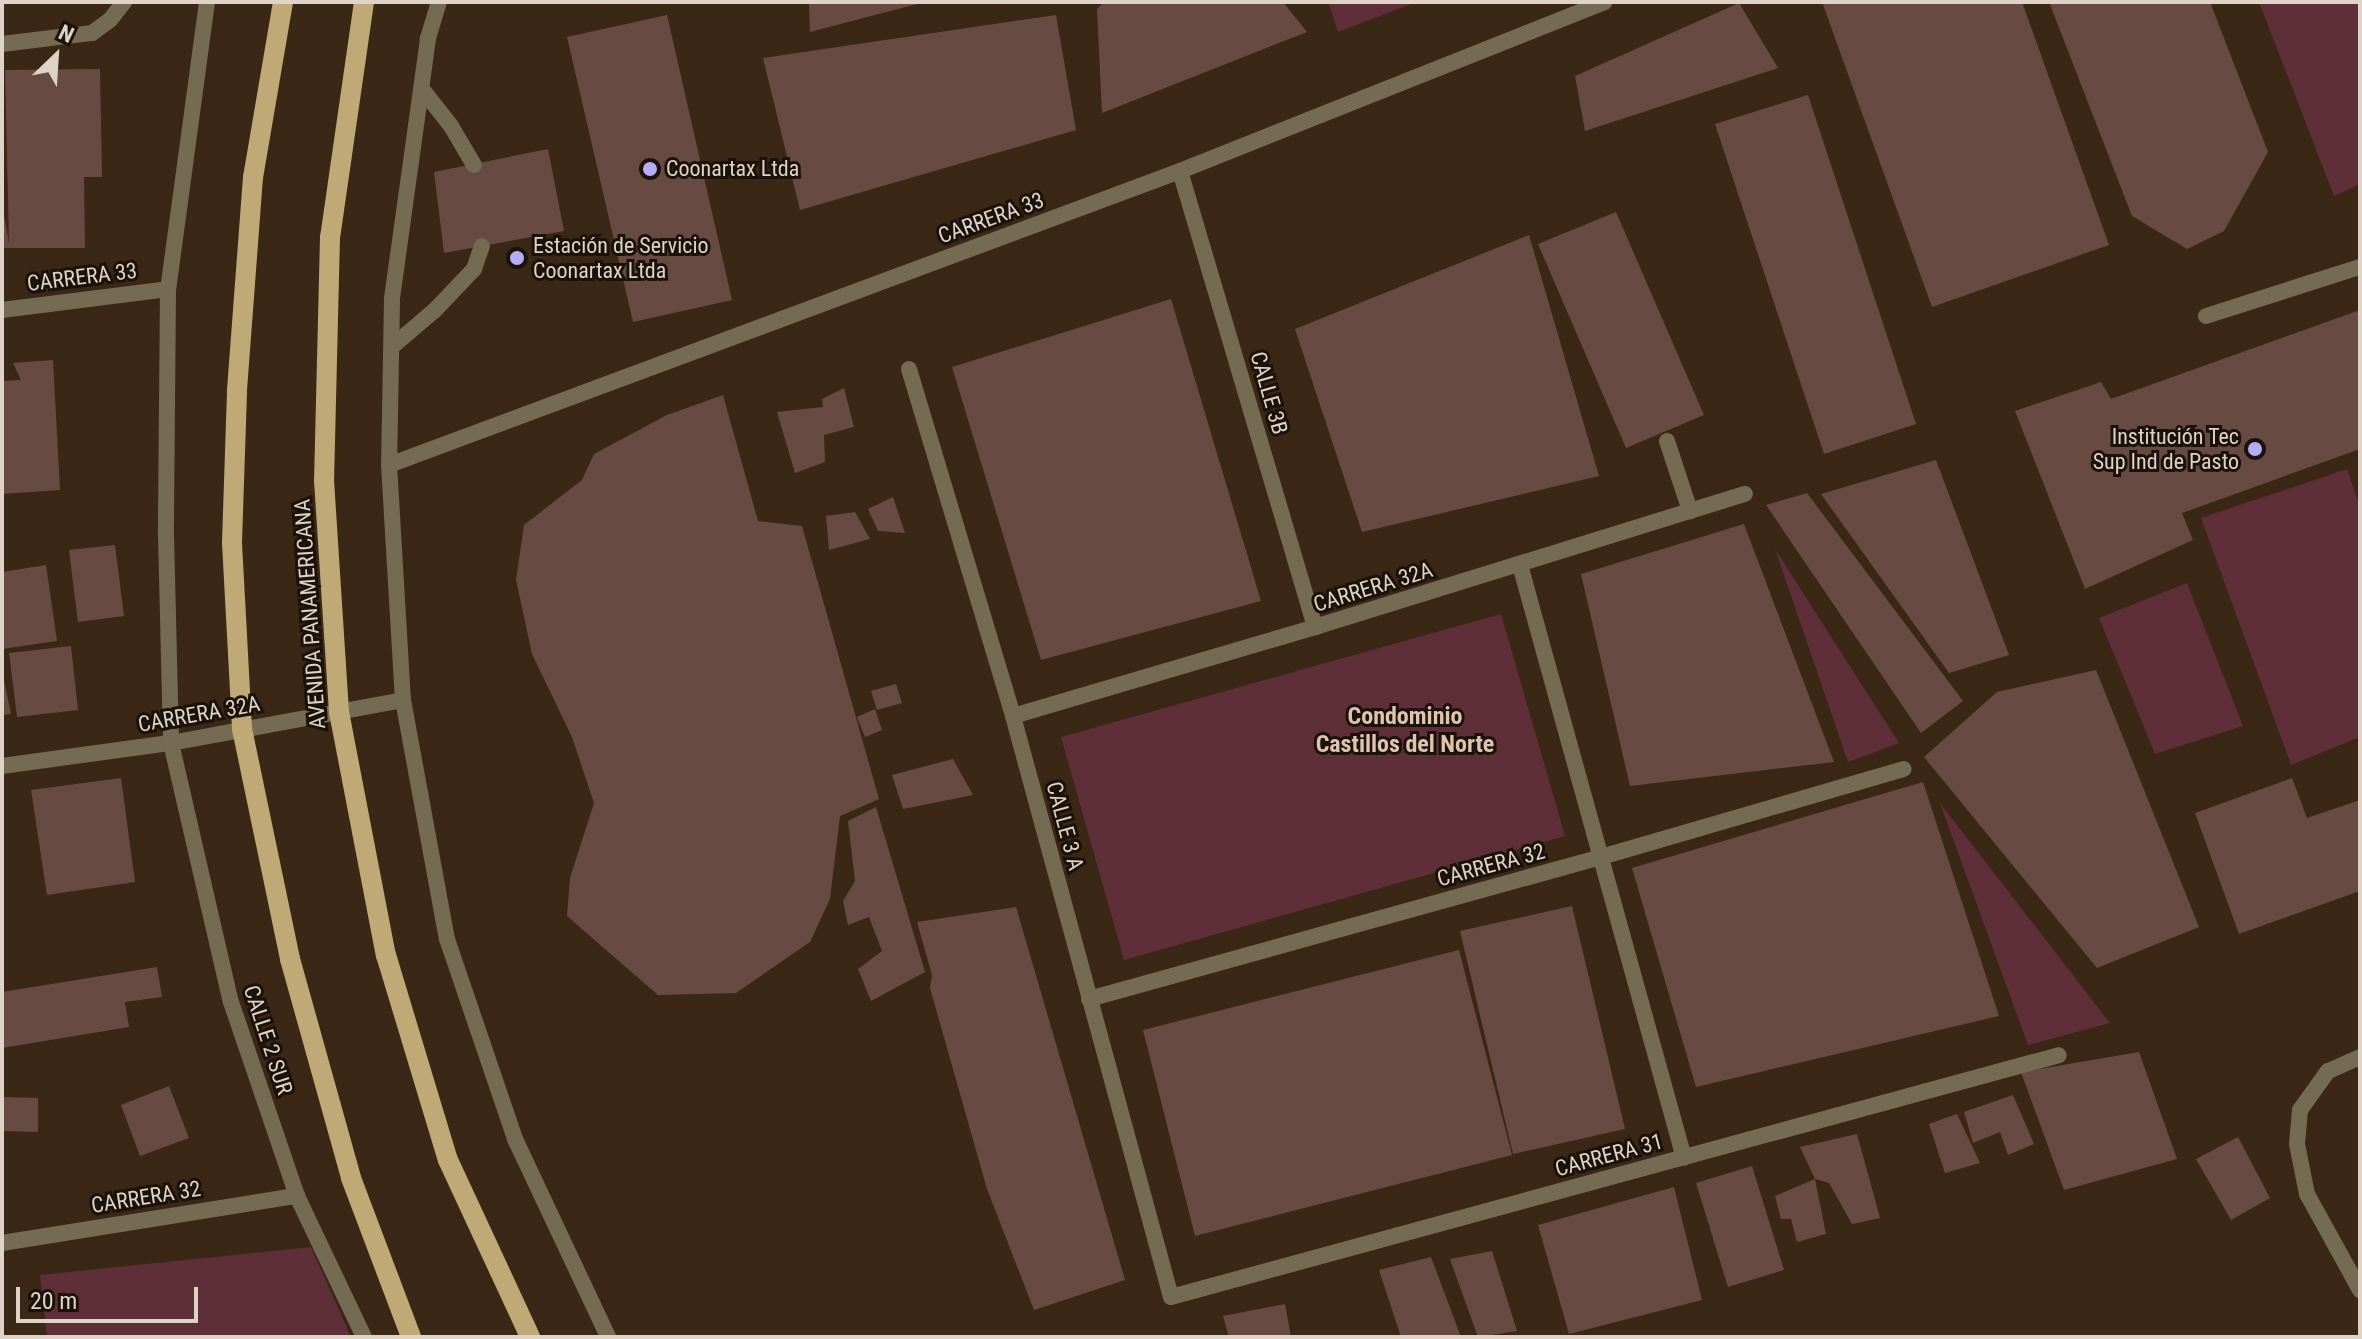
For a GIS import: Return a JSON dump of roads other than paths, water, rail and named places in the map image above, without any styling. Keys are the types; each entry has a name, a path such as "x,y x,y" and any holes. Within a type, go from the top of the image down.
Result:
{"main road":[{"path":"283,2 253,177 237,392 232,543 242,729 298,988 351,1178 411,1337"},
{"name":"AVENIDA PANAMERICANA","path":"364,2 330,237 324,480 339,712 386,955 448,1160 530,1337"}],"street":[{"path":"2,44 92,33 110,20 124,2"},
{"name":"CALLE 2 SUR","path":"207,2 168,289 166,535 171,743 231,1002 297,1196 364,1337"},
{"path":"439,2 428,39 392,299 394,345 389,465 403,700 447,939 515,1139 608,1337"},
{"name":"CARRERA 33","path":"389,465 1180,171 1605,2"},
{"path":"422,89 451,126 474,165"},
{"name":"CALLE 3B","path":"1180,171 1315,627"},
{"path":"394,345 435,310 474,269 482,246"},
{"path":"2206,316 2360,267"},
{"name":"CARRERA 33","path":"2,310 168,289"},
{"name":"CALLE 3 A","path":"909,369 1013,716 1171,1297"},
{"path":"1667,441 1690,511"},
{"name":"CARRERA 32A","path":"1013,716 1520,565 1745,494"},
{"path":"1520,565 1684,1158"},
{"name":"CARRERA 32A","path":"2,766 171,743 403,700"},
{"name":"CARRERA 32","path":"1089,999 1601,857 1903,769"},
{"name":"CARRERA 31","path":"1171,1297 2059,1055"},
{"path":"2360,1057 2328,1071 2300,1110 2297,1144 2307,1194 2360,1290"},
{"name":"CARRERA 32","path":"2,1243 297,1196"}],"place":[{"name":"Coonartax Ltda","path":"650,169"},
{"name":"Estación de Servicio Coonartax Ltda","path":"517,258"},
{"name":"Institución Tec Sup Ind de Pasto","path":"2255,449"}],"district":[{"name":"Condominio Castillos del Norte","path":"1405,731"}]}
